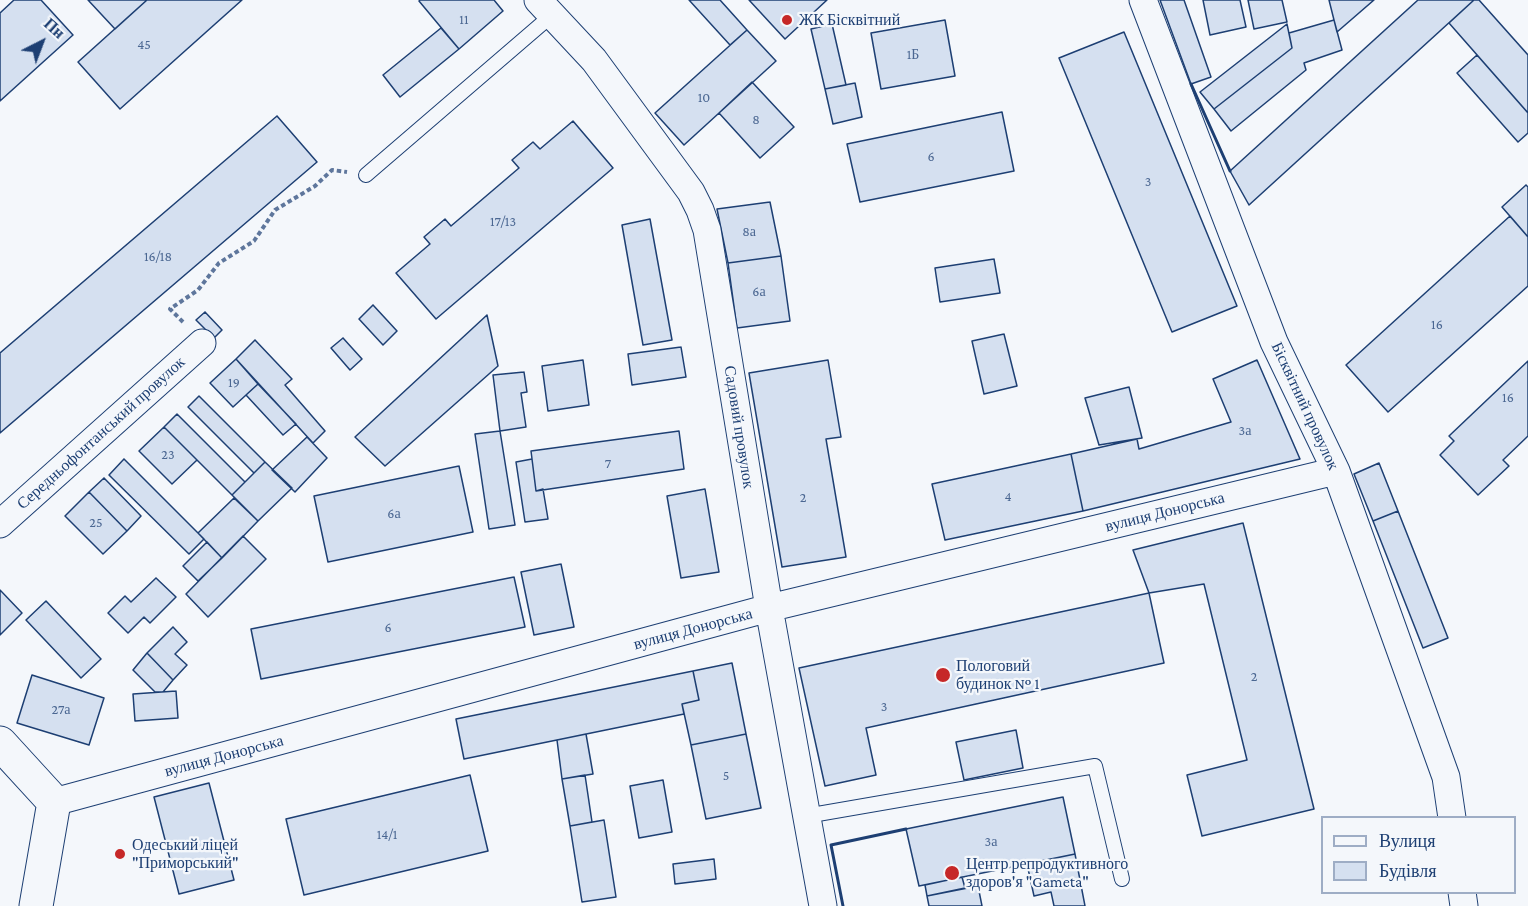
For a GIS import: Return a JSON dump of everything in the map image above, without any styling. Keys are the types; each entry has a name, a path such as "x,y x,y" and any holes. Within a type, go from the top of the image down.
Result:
{"street":[{"name":"Бісквітний провулок","path":"1143,0 1274,342 1336,471 1446,777 1452,816"},
{"name":"Садовий провулок","path":"553,5 691,192 707,230 769,608 823,906"},
{"name":"Середньофонтанський провулок","path":"0,524 202,343"},
{"name":"вулиця Донорська","path":"54,802 769,608 1336,471"},
{"path":"0,743 54,802 36,906"}],"lane":[{"path":"366,175 553,5"},
{"path":"806,816 1095,766 1122,879"}],"path":[{"path":"202,343 170,309 198,290 219,263 254,241 274,210 315,186 332,170 366,175"}],"building":[{"path":"14,0 41,0 73,35 0,101 0,13"},
{"path":"88,0 147,0 115,29"},
{"path":"147,0 242,0 120,109 78,62"},
{"path":"420,0 494,0 503,11 459,49"},
{"path":"689,0 720,0 747,30 730,45"},
{"name":"ЖК Бісквітний","path":"749,0 827,0 785,39"},
{"path":"1160,0 1184,0 1211,77 1191,84"},
{"path":"1203,0 1240,0 1246,27 1210,35"},
{"path":"1248,0 1282,0 1287,22 1254,29"},
{"path":"1329,0 1374,0 1337,32"},
{"path":"1418,0 1474,0 1249,205 1230,171"},
{"path":"1474,0 1479,0 1528,55 1528,113 1449,23"},
{"path":"945,20 955,76 881,89 871,33"},
{"path":"1334,20 1342,50 1304,63 1306,70 1231,131 1214,109 1292,48 1289,33"},
{"path":"832,24 846,85 825,89 811,29"},
{"path":"1287,24 1292,48 1214,109 1200,92"},
{"path":"441,28 459,49 400,97 383,75"},
{"path":"747,30 776,61 684,145 655,113"},
{"path":"1124,32 1237,306 1172,332 1059,58"},
{"path":"1477,55 1528,113 1528,133 1518,142 1457,73"},
{"path":"752,82 794,127 760,158 719,113"},
{"path":"855,83 862,117 833,124 825,89"},
{"path":"1002,112 1014,171 860,202 847,144"},
{"path":"277,116 317,162 0,433 0,353"},
{"path":"573,121 613,168 436,319 396,273 430,244 424,237 445,219 451,226 519,168 512,160 533,142 540,149"},
{"path":"1526,185 1528,187 1528,237 1502,207"},
{"path":"770,202 781,256 728,263 717,209"},
{"path":"1510,216 1528,237 1528,286 1388,412 1346,365"},
{"path":"650,219 672,340 643,345 622,225"},
{"path":"781,256 790,321 737,328 728,263"},
{"path":"994,259 1000,293 940,302 935,268"},
{"path":"373,305 397,331 383,345 359,319"},
{"path":"205,312 222,330 214,338 196,320"},
{"path":"487,315 498,366 385,466 355,437"},
{"path":"1004,334 1017,386 984,394 972,341"},
{"path":"343,338 362,359 350,370 331,348"},
{"path":"255,340 292,379 285,385 325,431 313,443 236,359"},
{"path":"681,347 686,377 632,385 628,354"},
{"path":"236,359 258,384 233,407 210,383"},
{"path":"583,360 589,405 548,411 542,366"},
{"path":"828,360 841,437 826,439 846,557 782,567 749,373"},
{"path":"1257,360 1300,459 1083,511 1071,454 1137,439 1139,449 1231,422 1213,379"},
{"path":"1528,361 1528,436 1503,460 1509,466 1478,495 1440,455 1454,441 1449,436"},
{"path":"524,372 527,392 521,393 526,427 500,431 493,375"},
{"path":"258,384 296,424 283,435 246,395"},
{"path":"1129,387 1142,438 1099,445 1085,398"},
{"path":"199,396 265,462 254,473 188,407"},
{"path":"177,414 245,482 232,495 164,427"},
{"path":"164,427 197,460 172,484 139,451"},
{"path":"500,431 515,525 489,529 475,434"},
{"path":"679,431 684,469 536,491 531,451"},
{"path":"307,437 327,458 295,492 272,470"},
{"path":"1071,454 1083,511 945,540 932,484"},
{"path":"124,459 204,539 189,554 109,475"},
{"path":"532,459 536,491 543,489 548,519 525,522 516,462"},
{"path":"265,462 292,488 258,521 232,495"},
{"path":"1379,463 1398,511 1373,521 1354,474"},
{"path":"459,466 473,532 328,562 314,496"},
{"path":"104,478 141,516 127,531 89,492"},
{"path":"705,489 719,572 681,578 667,496"},
{"path":"89,492 127,531 103,554 65,516"},
{"path":"234,498 258,521 222,558 198,533"},
{"path":"1398,511 1448,638 1423,648 1373,521"},
{"path":"1243,523 1314,809 1202,836 1187,775 1247,760 1204,584 1149,593 1133,550"},
{"path":"243,536 266,559 208,617 186,594"},
{"path":"207,542 222,558 198,581 183,566"},
{"path":"561,564 574,627 534,635 521,572"},
{"path":"514,577 525,627 261,679 251,629"},
{"path":"156,578 176,597 150,623 144,617 128,633 108,613 125,596 131,602"},
{"path":"0,590 22,613 0,635"},
{"name":"Пологовий будинок № 1","path":"1149,593 1164,663 866,728 876,775 825,786 799,668"},
{"path":"46,601 101,659 81,678 26,620"},
{"path":"173,627 187,642 175,654 187,665 173,680 147,653"},
{"path":"147,653 173,680 163,692 155,692 133,670"},
{"path":"732,663 746,734 691,745 682,704 699,700 693,671"},
{"path":"693,671 699,700 682,704 684,714 464,759 456,719"},
{"path":"32,675 104,698 89,745 17,723"},
{"path":"176,691 178,718 135,721 133,694"},
{"path":"1016,730 1023,768 964,780 956,742"},
{"path":"586,734 593,774 562,779 557,740"},
{"path":"746,734 761,808 706,819 691,745"},
{"path":"470,775 488,851 304,895 286,819"},
{"path":"585,775 592,822 570,826 562,779"},
{"path":"663,780 672,832 639,838 630,786"},
{"path":"209,783 234,880 179,894 154,797"},
{"path":"1063,797 1075,854 919,886 906,829"},
{"path":"604,820 616,897 582,902 570,826"},
{"path":"1075,854 1085,906 1054,906 1051,892 1034,896 1027,864"},
{"path":"714,859 716,879 675,884 673,864"},
{"path":"962,877 965,888 927,896 925,885"},
{"path":"978,886 982,906 929,906 927,896"}],"wall":[{"path":"1191,84 1230,171"},
{"path":"843,906 831,845 906,829"}],"place":[{"name":"ЖК Бісквітний","path":"787,20"},
{"name":"Пологовий будинок № 1","path":"943,675"},
{"name":"Одеський ліцей \"Приморський\"","path":"120,854"},
{"name":"Центр репродуктивного здоров'я \"Gameta\"","path":"952,873"}]}
